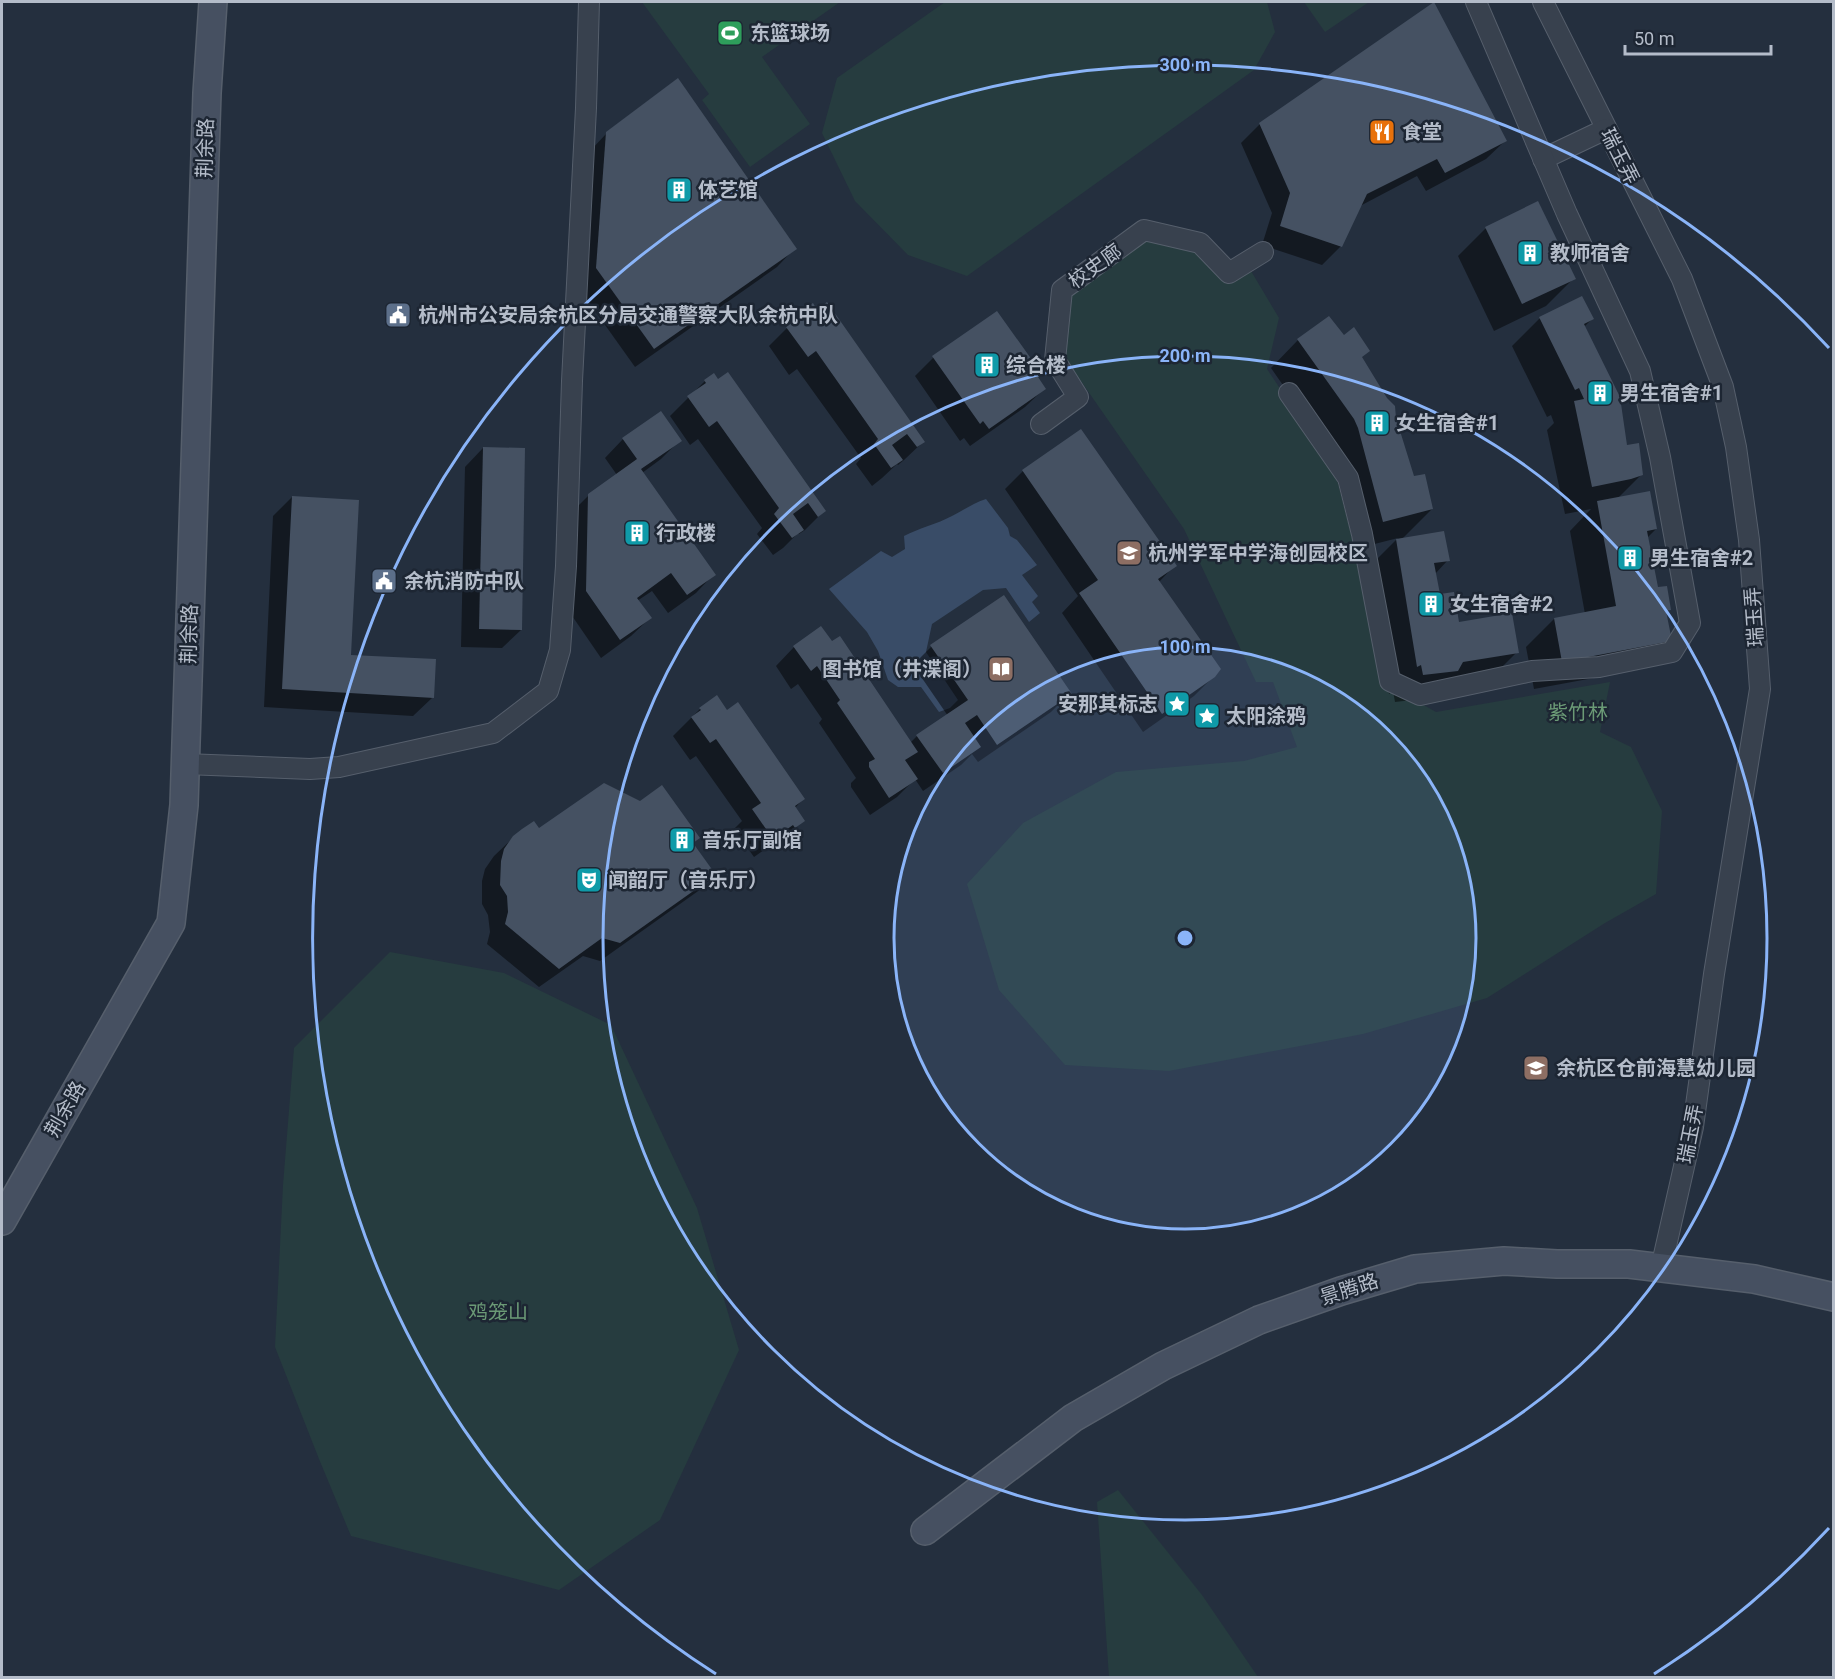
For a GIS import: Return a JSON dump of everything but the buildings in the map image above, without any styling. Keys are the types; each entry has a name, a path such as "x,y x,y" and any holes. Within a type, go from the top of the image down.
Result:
{"main road":[{"name":"荆余路","path":"2,1221 171,923 184,805 206,105 213,2"},
{"name":"景腾路","path":"925,1531 1074,1418 1163,1366 1269,1316 1415,1269 1504,1260 1557,1264 1629,1264 1754,1279 1833,1297"}],"street":[{"path":"185,764 310,769 350,765 493,733 548,691 560,650 566,566 589,2"},
{"path":"1289,393 1348,478 1362,534 1390,681 1420,695 1532,671 1599,667 1672,652 1690,623 1660,457 1640,370 1543,159 1476,2"},
{"name":"瑞玉弄","path":"1543,2 1682,279 1723,387 1736,447 1749,540 1760,689 1714,974 1693,1128 1661,1268"},
{"path":"1543,159 1605,129"},
{"name":"校史廊","path":"1041,424 1078,397 1055,360 1062,290 1144,230 1200,243 1229,273 1263,252"}],"green space":[{"path":"642,2 840,2 762,57 810,124 750,167 702,100 709,94"},
{"path":"945,2 1267,2 1275,32 1254,70 967,276 908,255 855,201 822,133 837,78"},
{"path":"1304,2 1369,2 1325,32"},
{"name":"紫竹林","path":"1144,236 1199,247 1226,279 1248,266 1279,318 1267,369 1342,481 1386,684 1436,712 1610,682 1600,732 1631,747 1662,811 1656,894 1605,923 1487,998 1363,1034 1169,1071 1065,1065 999,990 967,884 1023,823 1116,772 1244,761 1297,747 1273,682 1256,682 1184,529 1062,354 1069,290"},
{"name":"鸡笼山","path":"390,952 504,973 611,1025 697,1208 739,1350 660,1520 559,1590 351,1536 275,1347 283,1185 294,1048"},
{"path":"1118,1490 1202,1595 1258,1677 1109,1677 1097,1502"}],"water":[{"path":"986,499 1008,528 1010,536 1017,540 1037,565 1022,575 1038,596 1032,602 1040,613 1029,622 1006,588 983,590 932,624 926,652 958,700 950,708 939,712 921,687 898,687 888,680 878,651 867,632 829,589 881,551 892,557 905,549 904,536"}],"place":[{"name":"东篮球场","path":"730,33"},
{"name":"食堂","path":"1382,132"},
{"name":"体艺馆","path":"679,190"},
{"name":"教师宿舍","path":"1530,253"},
{"name":"杭州市公安局余杭区分局交通警察大队余杭中队","path":"398,315"},
{"name":"综合楼","path":"987,365"},
{"name":"男生宿舍#1","path":"1600,393"},
{"name":"女生宿舍#1","path":"1377,423"},
{"name":"行政楼","path":"637,533"},
{"name":"杭州学军中学海创园校区","path":"1129,553"},
{"name":"男生宿舍#2","path":"1630,558"},
{"name":"余杭消防中队","path":"384,581"},
{"name":"女生宿舍#2","path":"1431,604"},
{"name":"图书馆（井渫阁）","path":"1001,669"},
{"name":"安那其标志","path":"1177,704"},
{"name":"太阳涂鸦","path":"1207,716"},
{"name":"音乐厅副馆","path":"682,840"},
{"name":"闻韶厅（音乐厅）","path":"589,880"},
{"name":"余杭区仓前海慧幼儿园","path":"1536,1068"}]}
